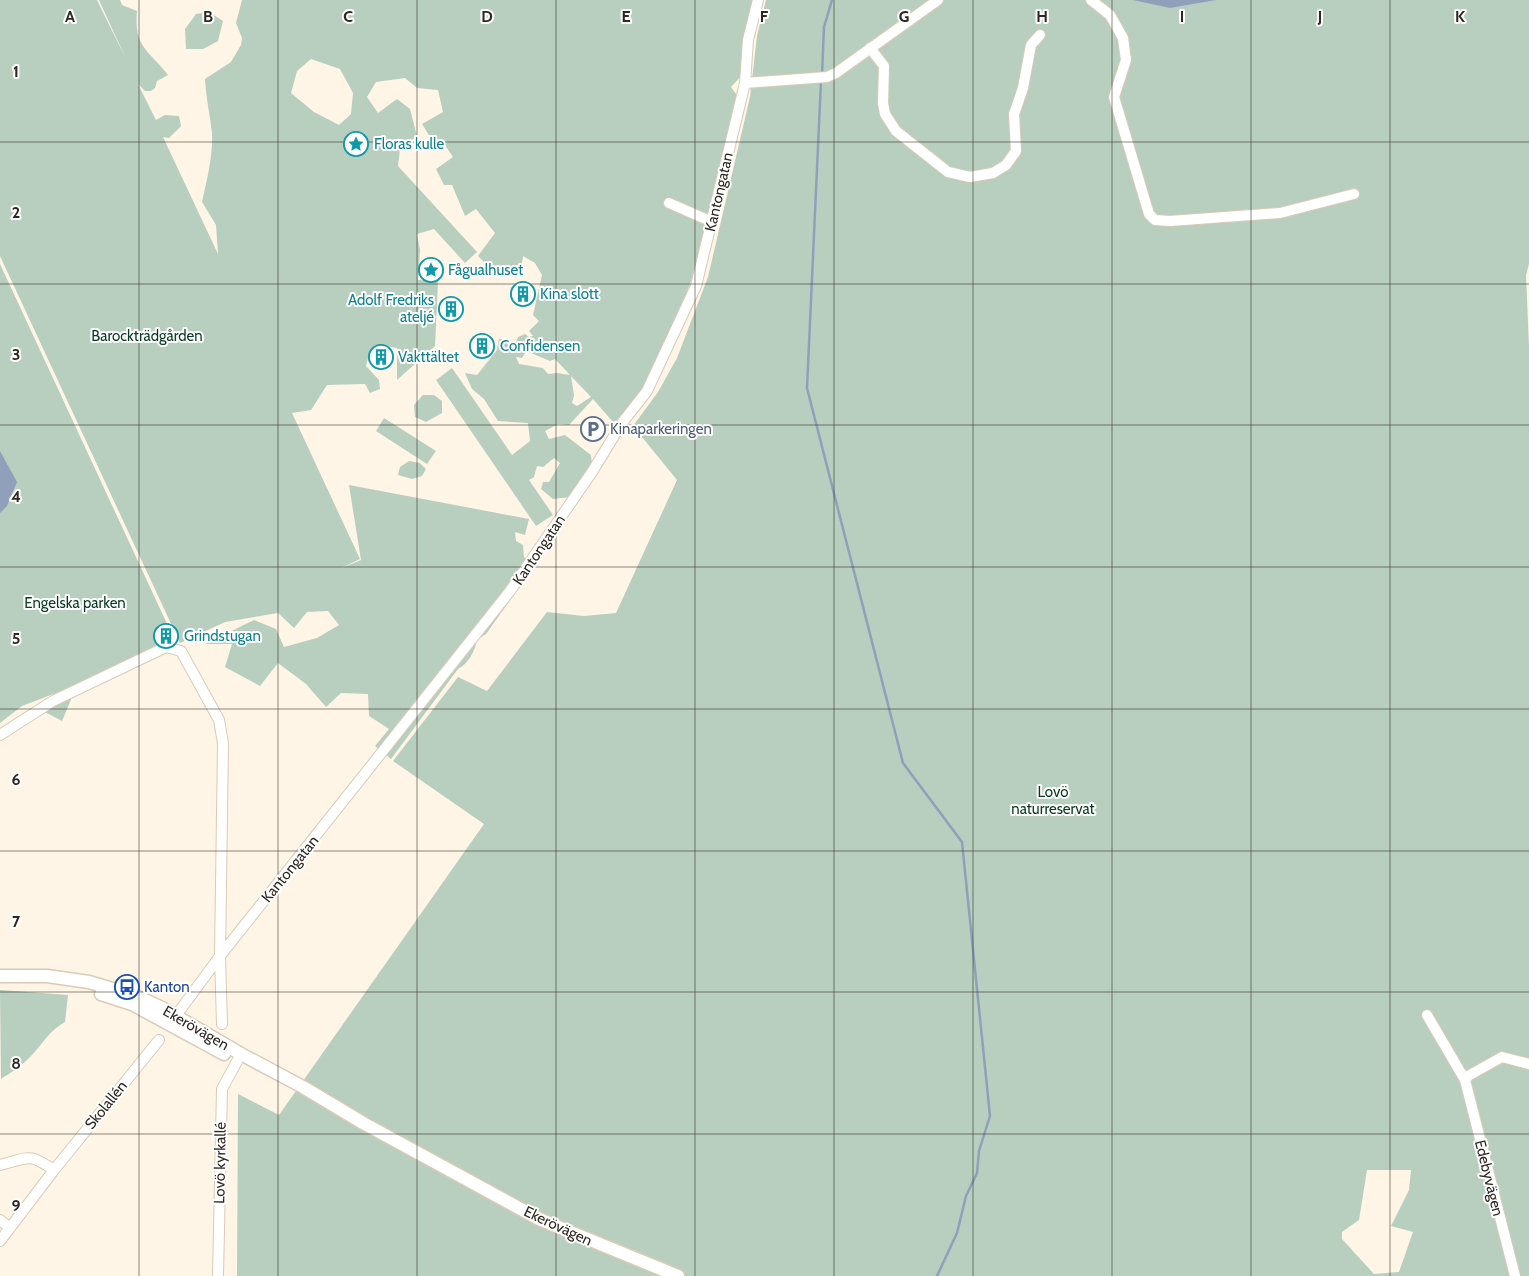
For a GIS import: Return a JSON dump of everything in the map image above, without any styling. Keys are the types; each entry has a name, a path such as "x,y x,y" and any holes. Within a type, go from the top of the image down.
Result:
{"main road":[{"name":"Ekerövägen","path":"0,976 15,976 88,990 173,1020 239,1058 304,1087 363,1123 539,1219 678,1276"}],"street":[{"name":"Kantongatan","path":"173,1020 220,956 510,592 592,472 622,423 647,391 696,286 710,221 745,83 748,40 758,0"},
{"path":"745,83 822,77 849,65 938,0"},
{"path":"1091,0 1110,15 1123,38 1126,60 1114,97 1149,214 1155,220 1170,221 1280,213 1354,194"},
{"path":"870,48 884,66 884,114 896,131 948,172 970,177 992,173 1006,165 1016,151 1014,114 1023,88 1031,45 1040,35"},
{"path":"669,203 710,221"},
{"path":"0,735 53,701 166,647 181,651 219,720 223,743 220,956 222,1024"},
{"name":"Edebyvägen","path":"1427,1015 1465,1080 1515,1276"},
{"name":"Skolallén","path":"0,1240 159,1040"},
{"path":"1465,1080 1468,1076 1502,1057 1529,1064"},
{"name":"Lovö kyrkallé","path":"218,1276 222,1095 225,1080 239,1058"},
{"path":"0,1165 23,1158 36,1158 54,1170"},
{"path":"0,1220 10,1228"}],"green space":[{"name":"Barockträdgården","path":"0,0 97,0 126,59 99,0 120,0 122,5 137,11 140,41 168,75 157,81 155,88 151,91 145,91 138,84 156,120 165,115 179,116 181,126 169,138 163,137 218,254 216,225 202,202 212,151 212,133 205,79 231,62 241,45 242,38 236,23 242,0 752,0 742,75 731,87 739,98 698,263 665,349 637,397 632,412 613,422 593,399 569,425 558,424 545,431 549,439 565,435 591,455 592,465 571,497 553,499 541,489 543,482 549,482 560,463 554,458 543,467 537,466 534,477 529,480 553,515 536,526 436,380 452,368 512,455 530,441 528,423 498,421 484,399 472,389 465,373 477,375 497,350 499,339 508,340 514,348 518,337 525,334 529,337 533,336 529,331 539,321 533,315 542,275 535,263 523,256 521,269 488,266 478,256 495,233 476,209 465,216 452,185 444,185 436,169 453,157 441,139 432,140 422,124 443,112 438,90 417,88 405,78 376,82 367,97 378,113 397,99 410,109 417,136 400,149 398,166 477,252 465,263 434,229 417,234 420,250 418,280 438,281 435,346 397,380 397,348 384,346 370,350 366,366 379,380 380,389 370,393 365,384 327,385 311,410 292,413 360,559 339,569 361,560 349,485 529,519 525,535 515,532 516,541 523,545 524,557 535,565 486,634 477,640 468,661 458,669 391,759 375,746 389,729 369,716 368,694 341,693 326,707 306,684 278,663 260,686 225,667 232,644 205,644 254,620 276,629 284,647 317,638 339,625 328,611 307,612 294,628 278,613 225,622 180,643 0,256","holes":["311,59 340,69 353,93 351,114 339,125 314,112 291,93 297,71","526,351 550,361 555,359 570,375 548,374 543,368 519,364 516,357 522,358","571,376 591,397 577,406 572,403 574,395"]},
{"name":"Lovö naturreservat","path":"766,0 1529,0 1529,264 1526,275 1529,347 1529,1276 237,1276 238,1094 279,1115 484,824 393,761 458,677 487,691 547,612 584,616 616,613 677,480 633,426 658,392 677,358 708,277 750,97 757,36","holes":["1367,1170 1411,1170 1409,1190 1391,1226 1413,1232 1399,1272 1374,1274 1342,1239 1342,1232 1359,1220"]},
{"path":"209,12 223,21 218,41 203,49 186,49 185,29 196,14"},
{"name":"Engelska parken","path":"0,264 175,641 74,686 22,706 0,723"},
{"path":"423,395 434,395 442,401 442,413 426,422 415,417 414,405"},
{"path":"384,418 436,451 427,464 376,431"},
{"path":"409,461 420,463 426,469 422,476 412,479 398,475 400,467"},
{"path":"72,697 62,721 45,712"},
{"path":"0,990 68,995 65,1022 50,1033 25,1062 1,1079"}],"water":[{"path":"1133,0 1216,0 1170,8"},
{"path":"0,451 17,482 7,506 0,513"}],"waterway":[{"path":"822,75 824,27 832,0"},
{"path":"821,81 807,388 903,763 962,842 990,1116 979,1151 977,1173 966,1196 957,1233 937,1276"}],"place":[{"name":"Floras kulle","path":"356,144"},
{"name":"Fågualhuset","path":"431,270"},
{"name":"Kina slott","path":"523,294"},
{"name":"Adolf Fredriks ateljé","path":"451,309"},
{"name":"Confidensen","path":"482,346"},
{"name":"Vakttältet","path":"381,357"},
{"name":"Kinaparkeringen","path":"593,429"},
{"name":"Grindstugan","path":"166,636"},
{"name":"Kanton","path":"127,987"}]}
